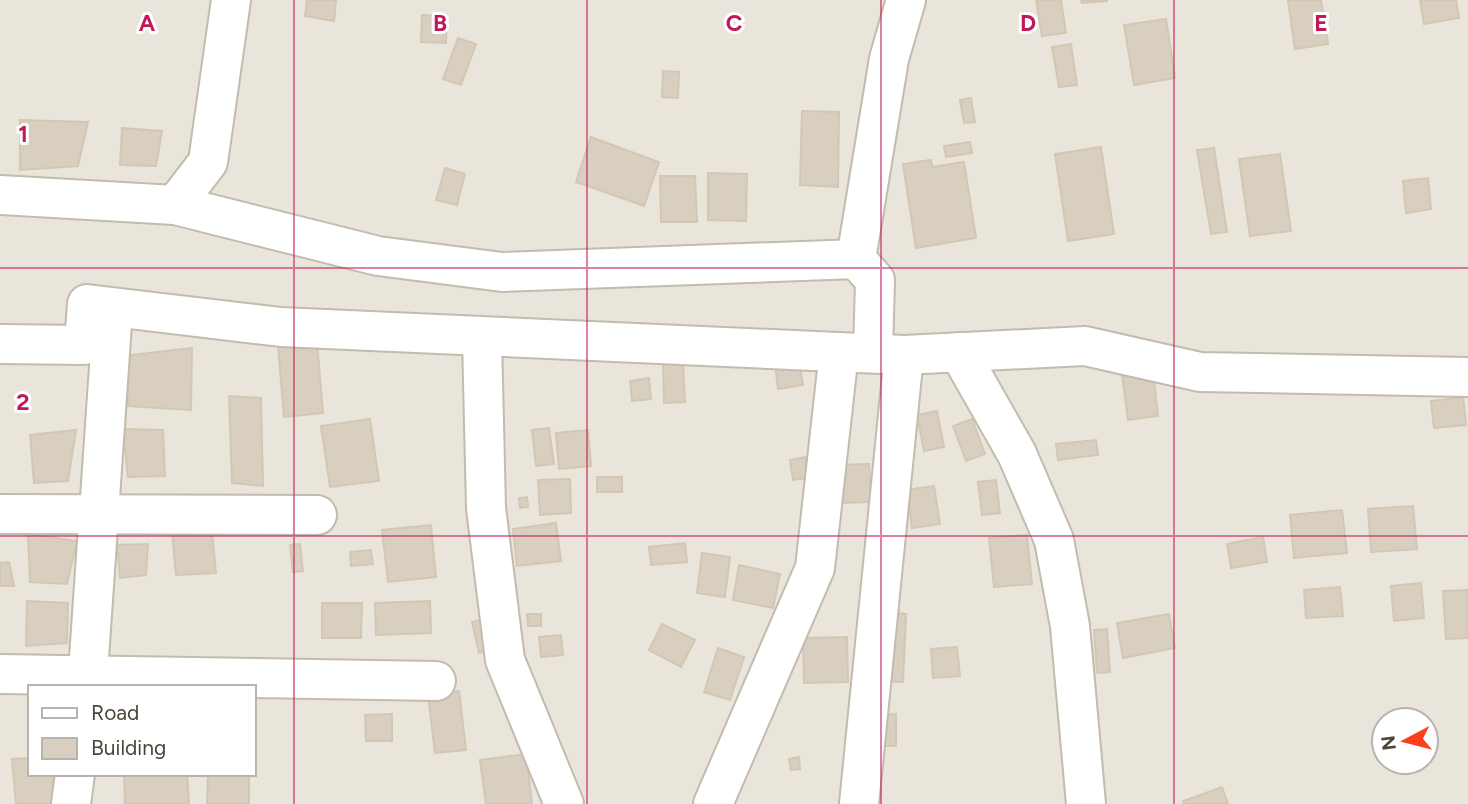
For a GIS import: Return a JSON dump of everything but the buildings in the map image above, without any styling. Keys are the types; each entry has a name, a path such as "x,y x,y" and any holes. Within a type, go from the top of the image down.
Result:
{"street":[{"path":"175,205 208,162 231,0"},
{"path":"856,259 889,59 906,0"},
{"path":"0,195 175,205 378,256 502,272 856,259 875,280 859,804"},
{"path":"0,344 84,345 87,304 281,327 482,338 872,353 1085,346 1200,372 1468,377"},
{"path":"88,680 113,309"},
{"path":"482,338 486,509 505,660 564,804"},
{"path":"959,352 1017,454 1054,540 1070,626 1086,804"},
{"path":"713,804 815,568 872,353"},
{"path":"0,514 317,515"},
{"path":"0,674 88,680 436,681"},
{"path":"71,804 75,776"}],"shaded area":[{"path":"0,0 1468,0 1468,804 0,804"}]}
